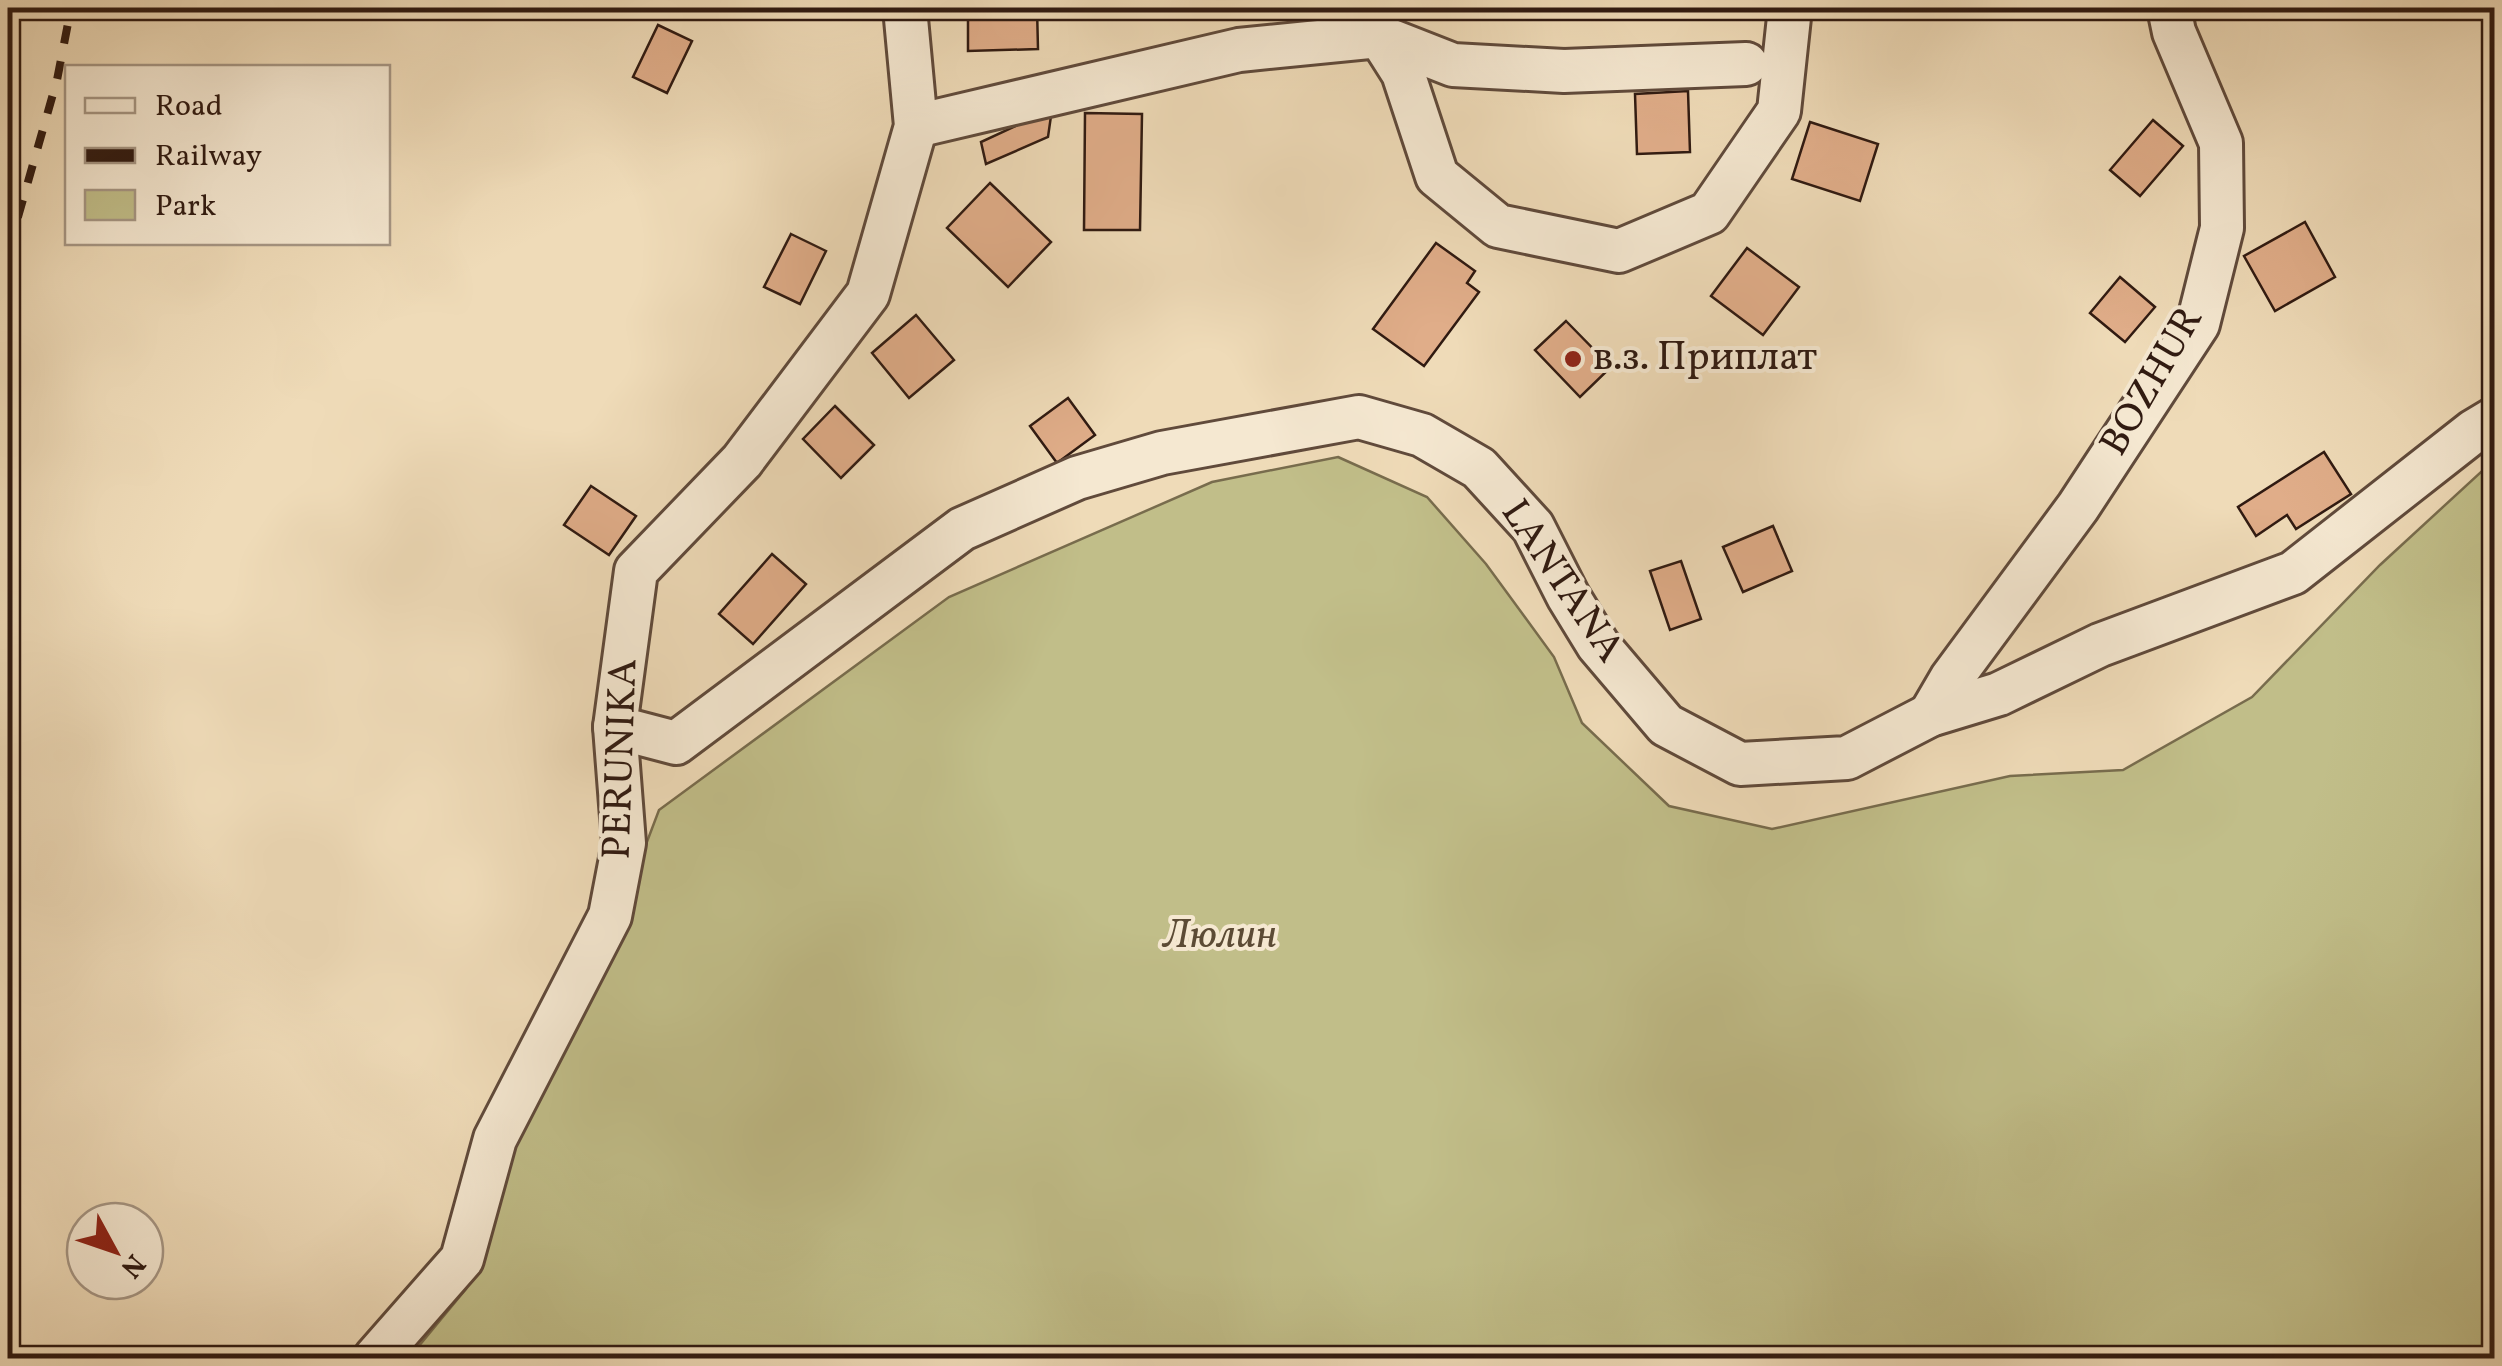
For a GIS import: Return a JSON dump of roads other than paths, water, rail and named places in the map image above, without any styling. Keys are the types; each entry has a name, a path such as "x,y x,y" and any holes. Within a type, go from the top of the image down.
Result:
{"street":[{"name":"PERUNIKA","path":"375,1358 462,1258 495,1140 610,916 624,843 615,727 636,571 742,462 868,294 916,126 905,8"},
{"path":"1374,22 1404,73 1437,176 1498,226 1619,251 1709,213 1779,111 1790,8"},
{"name":"BOZHUR","path":"1930,714 1951,678 2078,507 2198,324 2222,228 2220,143 2174,32 2169,8"},
{"path":"916,126 1374,22 1453,65 1564,72 1746,64"},
{"name":"LANTANA","path":"615,727 676,744 962,529 1078,478 1162,453 1359,418 1422,435 1479,468 1533,527 1598,645 1666,725 1740,764 1847,758 1930,714 1999,694 2100,645 2293,573 2494,419"}],"railway":[{"path":"8,252 57,80 71,8"}],"place":[{"name":"в.з. Приплат","path":"1573,359"}],"park label":[{"name":"Люлин","path":"1220,937"}]}
